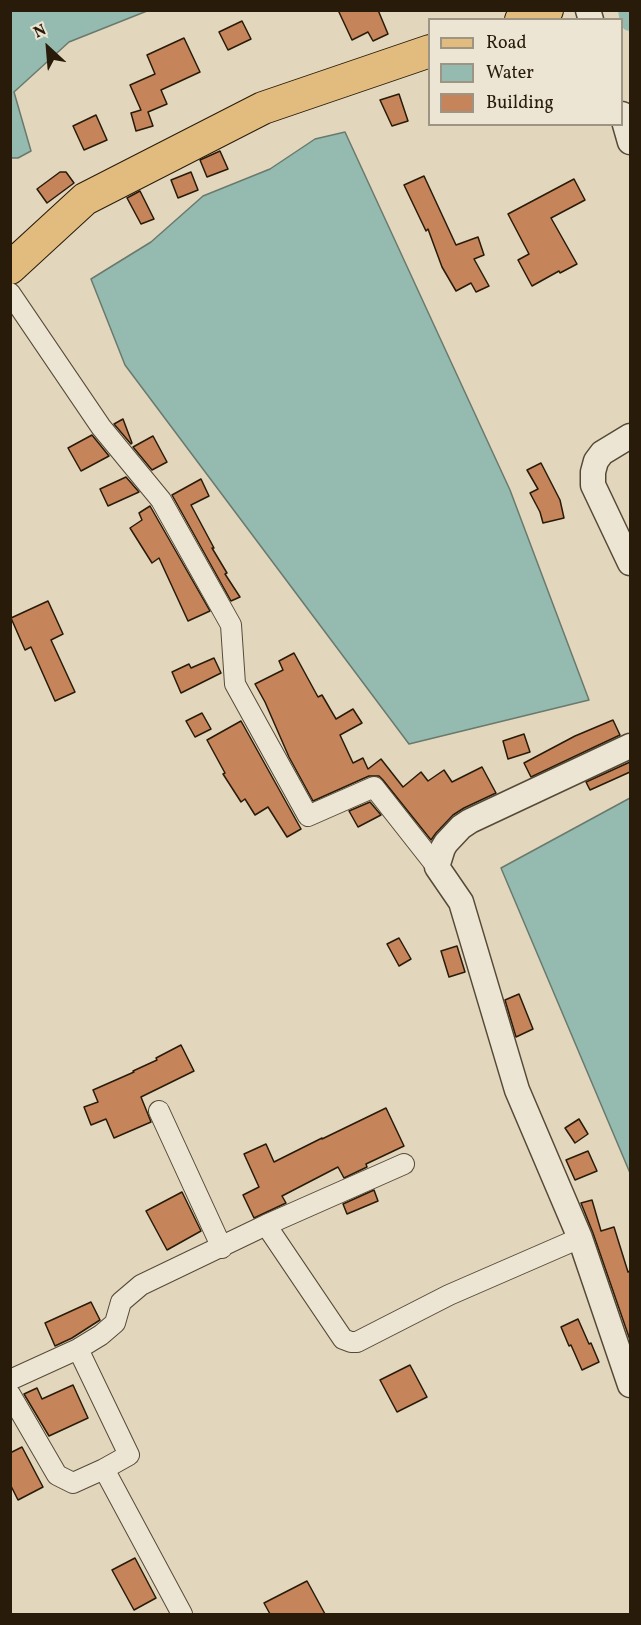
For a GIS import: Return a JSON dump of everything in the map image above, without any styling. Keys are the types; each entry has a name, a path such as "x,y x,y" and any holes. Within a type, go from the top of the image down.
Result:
{"main road":[{"path":"526,18 547,10"},
{"path":"10,268 85,199 263,108 428,51"}],"street":[{"path":"623,120 630,142"},
{"path":"10,293 100,427 161,500 231,625 235,684 308,816 374,787 437,867 461,902 518,1090 580,1238 630,1385"},
{"path":"630,436 602,453 596,461 593,485 630,563"},
{"path":"437,867 446,843 470,821 630,746"},
{"path":"159,1111 222,1248"},
{"path":"10,1380 78,1349 101,1335 115,1323 121,1302 141,1285 266,1225 404,1164"},
{"path":"266,1225 343,1339 351,1342 357,1342 449,1295 580,1238"},
{"path":"10,1394 57,1475 72,1483 129,1455 78,1349"},
{"path":"104,1469 182,1614"}],"water":[{"path":"11,10 147,11 69,42 14,92 31,151 18,158 11,158"},
{"path":"345,132 510,490 589,700 409,744 125,365 91,279 151,242 203,196 270,169 315,139"},
{"path":"630,798 630,1173 501,868"}],"building":[{"path":"338,10 378,10 388,34 373,41 368,32 352,40"},
{"path":"242,21 251,39 228,50 219,32"},
{"path":"184,38 200,72 161,90 167,104 148,112 153,126 136,131 131,113 141,110 130,85 155,74 147,55"},
{"path":"399,94 408,121 392,126 380,100"},
{"path":"96,115 107,140 84,150 73,126"},
{"path":"220,151 228,169 207,177 200,160"},
{"path":"60,172 66,172 74,183 47,203 37,189"},
{"path":"191,172 198,190 178,198 171,180"},
{"path":"424,176 456,245 478,237 484,255 474,259 489,286 476,292 471,283 456,291 442,267 428,229 426,231 404,185"},
{"path":"574,179 585,200 551,218 577,264 532,286 518,260 529,254 508,214"},
{"path":"140,191 154,219 141,224 127,198"},
{"path":"123,419 132,443 131,444 114,424"},
{"path":"92,435 109,456 81,471 68,448"},
{"path":"153,436 167,462 152,470 133,447"},
{"path":"541,463 560,500 564,518 543,523 530,493 538,489 527,470"},
{"path":"126,477 139,492 108,506 100,489"},
{"path":"201,479 209,496 191,505 227,573 225,574 240,597 231,601 172,495"},
{"path":"150,506 210,611 188,621 159,558 152,563 130,528 142,520 139,513"},
{"path":"48,601 63,634 51,640 75,692 55,701 31,647 25,650 11,618"},
{"path":"294,653 318,697 322,695 336,719 353,709 362,723 340,735 353,763 363,758 368,769 381,759 403,787 421,772 428,781 444,770 452,782 482,767 496,793 453,815 431,840 379,776 369,776 313,801 289,757 255,684 283,670 279,661"},
{"path":"214,658 221,673 181,693 172,672 189,664 191,668"},
{"path":"202,713 211,729 195,737 186,721"},
{"path":"613,720 620,735 531,777 524,763 575,736"},
{"path":"241,721 301,829 287,837 268,807 255,815 245,799 241,802 223,774 225,773 207,740"},
{"path":"524,734 530,752 508,759 503,741"},
{"path":"630,762 630,772 590,790 586,782"},
{"path":"370,802 381,815 358,827 349,811"},
{"path":"399,938 411,959 399,966 387,944"},
{"path":"457,946 465,972 449,977 441,951"},
{"path":"519,994 533,1029 516,1037 505,1000"},
{"path":"181,1045 194,1071 141,1097 151,1122 114,1138 106,1119 91,1125 84,1107 98,1102 93,1090 134,1072"},
{"path":"386,1108 404,1146 366,1164 367,1167 344,1178 338,1167 282,1196 286,1203 254,1218 243,1195 259,1187 244,1154 266,1144 274,1162"},
{"path":"579,1119 588,1134 575,1143 565,1128"},
{"path":"588,1151 597,1171 575,1180 566,1160"},
{"path":"374,1190 378,1201 347,1214 343,1204"},
{"path":"182,1192 201,1231 167,1250 146,1211"},
{"path":"592,1200 601,1231 614,1227 628,1272 630,1271 630,1340 581,1203"},
{"path":"91,1302 100,1320 55,1346 45,1323"},
{"path":"578,1319 599,1362 582,1370 561,1327"},
{"path":"410,1365 427,1397 397,1412 380,1380"},
{"path":"73,1385 88,1418 49,1436 24,1394 37,1388 42,1399"},
{"path":"22,1447 43,1487 18,1500 10,1484 10,1453"},
{"path":"135,1558 156,1598 134,1610 112,1570"},
{"path":"307,1581 325,1614 270,1614 264,1603"}],"waterway":[{"path":"628,10 630,21"}]}
